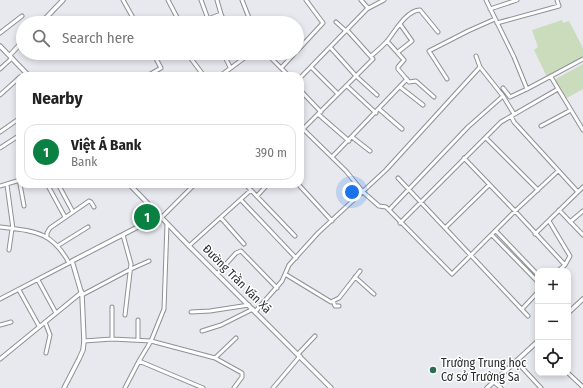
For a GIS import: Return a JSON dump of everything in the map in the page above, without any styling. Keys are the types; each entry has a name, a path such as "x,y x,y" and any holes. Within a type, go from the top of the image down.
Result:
{"street":[{"path":"48,16 63,0"},
{"path":"123,0 132,16"},
{"path":"168,0 176,16"},
{"path":"201,0 207,16"},
{"path":"216,16 221,14 217,0"},
{"path":"242,0 248,16"},
{"path":"304,43 323,23 306,0"},
{"path":"361,0 368,8"},
{"path":"304,74 368,8 384,0"},
{"path":"486,0 514,57 526,88"},
{"path":"490,9 517,0"},
{"path":"497,23 559,6 557,0"},
{"path":"371,56 387,41 400,24 416,11 420,10 438,32"},
{"path":"447,79 430,51 495,19"},
{"path":"0,33 16,21"},
{"path":"304,126 320,113 373,59 336,22"},
{"path":"398,52 412,40 400,24"},
{"path":"387,41 404,60 397,68 406,79 410,82 416,81 434,97"},
{"path":"0,46 26,72"},
{"path":"330,47 356,76 377,95"},
{"path":"0,52 3,49"},
{"path":"0,69 16,50"},
{"path":"476,56 480,67 502,96 514,122 578,192"},
{"path":"503,88 510,97 583,59"},
{"path":"154,72 161,68 157,60"},
{"path":"192,60 201,72"},
{"path":"227,60 230,67"},
{"path":"224,72 241,60"},
{"path":"273,60 285,72"},
{"path":"281,68 288,60"},
{"path":"311,67 338,94"},
{"path":"202,331 221,325 254,310 277,288 282,281 286,269 318,234 363,192 403,151 480,67"},
{"path":"551,77 583,130"},
{"path":"332,157 376,113 406,79"},
{"path":"0,94 16,81"},
{"path":"347,86 376,113"},
{"path":"400,87 423,105"},
{"path":"400,222 421,203 501,122 558,89"},
{"path":"304,95 320,113 349,141"},
{"path":"389,210 468,127 502,96"},
{"path":"379,109 402,129"},
{"path":"541,126 571,110"},
{"path":"0,132 16,121"},
{"path":"304,131 346,171 363,192 379,206 386,207 452,274 516,210 558,171"},
{"path":"352,137 370,152"},
{"path":"0,148 16,138"},
{"path":"486,138 538,190"},
{"path":"464,158 489,185 516,210 535,234 565,265"},
{"path":"398,178 528,316"},
{"path":"0,186 16,182"},
{"path":"7,185 12,229 9,250"},
{"path":"445,228 489,185"},
{"path":"535,234 583,187"},
{"path":"21,188 24,206"},
{"path":"49,188 65,217"},
{"path":"60,188 73,212"},
{"name":"Đường Trần Văn Xã","path":"133,188 331,388"},
{"path":"0,299 160,217 191,188"},
{"path":"256,196 264,188"},
{"path":"302,188 332,221"},
{"path":"189,246 251,190 295,236"},
{"path":"241,200 296,258"},
{"path":"47,236 47,230 90,201 94,207"},
{"path":"560,210 583,235"},
{"path":"570,222 583,211"},
{"path":"221,218 244,244"},
{"path":"549,221 569,255 565,265 562,268"},
{"path":"125,388 151,341 164,309 167,224"},
{"path":"59,245 88,227"},
{"path":"0,228 39,233 47,236 59,245 71,262 82,294 84,341 79,359 64,388"},
{"path":"496,231 535,272"},
{"path":"123,235 130,258 131,269 125,315"},
{"path":"492,235 535,279"},
{"path":"217,274 236,253 240,251 277,288"},
{"path":"0,359 39,326 82,294 149,261"},
{"path":"333,302 360,271"},
{"path":"285,274 323,298 333,302 336,307"},
{"path":"355,277 374,294"},
{"path":"38,280 56,313"},
{"path":"20,290 39,326"},
{"path":"522,309 535,295"},
{"path":"571,308 583,299"},
{"path":"191,312 210,311 249,305"},
{"path":"112,307 112,339"},
{"path":"138,320 138,340"},
{"path":"0,325 11,322"},
{"path":"45,322 50,335 46,353"},
{"path":"273,388 315,336"},
{"path":"215,358 236,338"},
{"path":"84,341 112,339 151,341 215,358 242,373 242,377 234,388"},
{"path":"487,388 535,345"},
{"path":"139,361 203,388"},
{"path":"516,361 541,388"},
{"path":"571,376 583,387"},
{"path":"494,382 501,388"}],"green space":[{"path":"562,20 563,23 569,21 583,48 583,58 547,77 534,50 538,47 532,30"},
{"path":"583,64 583,89 565,99 554,80"}],"place":[{"name":"Việt Á Bank","path":"147,217"},
{"name":"Trường Trung học Cơ sở Trường Sa","path":"433,370"}]}
